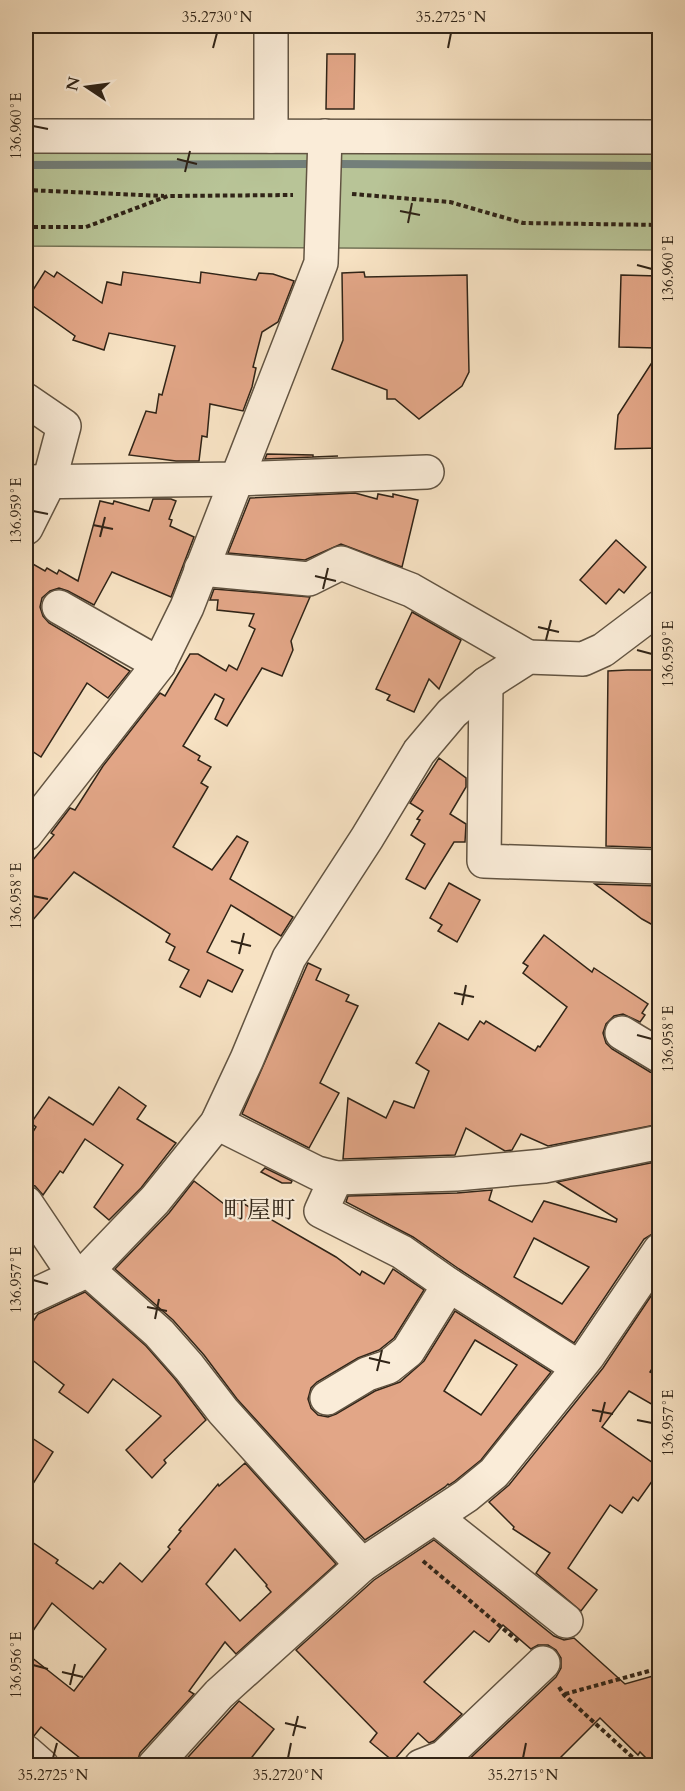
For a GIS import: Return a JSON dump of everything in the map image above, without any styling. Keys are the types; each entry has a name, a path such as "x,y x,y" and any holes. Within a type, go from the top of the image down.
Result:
{"street":[{"path":"271,26 271,136"},
{"path":"26,135 660,136"},
{"path":"26,834 159,664 187,607 321,263 325,136"},
{"path":"26,400 64,426 37,482 26,528"},
{"path":"37,482 236,479 427,472"},
{"path":"201,569 309,579 341,563 411,590 528,657 583,659 603,650 660,607"},
{"path":"59,607 159,664"},
{"path":"26,1299 81,1273 155,1200 217,1123 247,1059 288,958 367,838 419,752 452,713 486,684 528,657"},
{"path":"486,684 484,861 660,867"},
{"path":"622,1033 660,1056"},
{"path":"217,1123 317,1173 336,1178 456,1174 544,1166 660,1142"},
{"path":"336,1178 321,1212 402,1252 449,1285 578,1367"},
{"path":"26,1203 81,1273 159,1333 223,1411 362,1565"},
{"path":"154,1766 219,1694 362,1565 466,1496 494,1473 578,1367 660,1250"},
{"path":"327,1398 367,1374 388,1367 408,1351 449,1285"},
{"path":"435,1517 566,1621"},
{"path":"421,1766 444,1757 543,1663"},
{"path":"26,1752 42,1766"}],"path":[{"path":"26,190 168,196"},
{"path":"564,1695 660,1668"}],"green space":[{"path":"26,152 659,153 659,250 26,246"}],"building":[{"path":"327,54 355,54 354,109 326,109"},
{"path":"45,271 54,277 57,272 102,303 107,282 121,285 123,272 200,283 201,272 256,280 259,273 273,274 294,281 278,322 262,332 253,367 256,368 252,387 243,411 210,404 207,437 202,436 199,461 176,461 129,455 146,411 156,413 159,394 162,395 175,346 109,333 104,350 73,340 75,336 26,301"},
{"path":"364,272 365,277 467,275 469,372 462,386 419,419 395,399 387,399 387,390 332,369 343,340 342,273"},
{"path":"621,275 658,276 656,348 619,347"},
{"path":"660,350 660,448 615,449 618,415"},
{"path":"267,454 313,455 313,457 338,456 265,459"},
{"path":"355,493 377,499 378,494 393,497 393,494 418,500 402,567 341,544 305,560 228,553 250,498"},
{"path":"153,499 176,501 169,519 172,520 170,526 194,537 171,597 112,572 94,605 59,588 50,591 42,598 40,607 49,623 130,671 108,698 87,683 41,757 26,747 26,560 45,571 47,568 57,574 59,570 78,581 100,501 113,504 114,501 149,511"},
{"path":"616,540 646,567 624,593 619,589 606,604 580,580"},
{"path":"214,589 310,597 291,641 293,650 282,676 262,668 227,726 215,719 224,699 215,694 183,746 200,756 198,760 211,767 201,783 208,787 173,847 212,870 237,836 248,842 230,879 293,917 281,936 231,905 207,952 243,970 232,992 208,980 200,997 180,987 189,970 169,960 175,947 166,942 170,934 74,872 26,928 26,868 54,835 51,833 70,808 75,810 103,766 160,693 165,696 190,654 198,654 226,671 229,665 237,670 255,629 249,626 254,614 217,610 218,600 210,600"},
{"path":"412,612 461,640 439,689 429,679 414,712 387,700 390,695 376,689"},
{"path":"660,670 660,848 606,846 608,671"},
{"path":"439,758 466,778 466,787 450,814 466,824 465,842 454,842 425,889 406,879 425,844 411,835 423,811 410,803"},
{"path":"449,883 480,900 457,942 438,931 442,925 430,918"},
{"path":"595,884 660,886 660,929 642,919"},
{"path":"544,935 592,972 594,968 648,1004 642,1013 645,1015 640,1022 623,1014 614,1016 606,1024 603,1033 606,1043 612,1049 650,1072 660,1075 660,1124 548,1146 521,1134 512,1150 505,1151 466,1128 455,1155 343,1159 348,1098 386,1118 394,1101 414,1108 429,1071 416,1063 439,1023 468,1040 480,1021 484,1024 486,1021 535,1051 538,1046 540,1047 567,1007 523,973 528,966 523,963"},
{"path":"308,963 321,969 316,980 349,995 346,1001 358,1006 320,1083 339,1093 309,1148 242,1114"},
{"path":"119,1087 146,1106 137,1119 176,1143 141,1188 109,1220 94,1207 123,1165 85,1139 63,1173 60,1171 43,1195 35,1186 26,1184 26,1143 36,1127 31,1123 49,1097 93,1125"},
{"path":"660,1161 660,1224 654,1233 644,1239 574,1343 413,1237 346,1202 348,1196 492,1190 489,1200 532,1222 544,1201 616,1222 617,1219 557,1182","holes":["534,1238 589,1267 562,1304 514,1277"]},
{"path":"265,1168 292,1181 291,1183 282,1183 261,1172"},
{"path":"194,1181 232,1210 239,1201 336,1257 360,1275 362,1271 384,1284 393,1269 424,1290 394,1338 379,1350 358,1358 317,1382 311,1388 308,1399 311,1408 318,1415 328,1417 336,1414 375,1391 400,1382 424,1361 455,1311 551,1372 481,1460 455,1481 365,1540 237,1399 204,1355 173,1320 115,1269 169,1213","holes":["475,1340 517,1365 481,1415 444,1391"]},
{"path":"655,1290 660,1293 660,1356 650,1372 660,1377 660,1409 629,1391 602,1427 660,1470 638,1501 633,1497 622,1513 610,1505 568,1568 597,1590 581,1611 536,1573 550,1553 513,1529 514,1527 489,1502 509,1485 603,1368"},
{"path":"85,1292 146,1346 206,1420 164,1460 166,1463 152,1478 126,1450 161,1416 113,1379 88,1413 59,1392 64,1385 26,1355 26,1332 38,1314"},
{"path":"26,1434 53,1452 26,1495"},
{"path":"245,1463 336,1564 236,1654 225,1642 189,1691 194,1694 140,1753 136,1766 90,1766 41,1727 34,1736 26,1734 26,1653 74,1691 106,1649 52,1603 26,1641 26,1538 58,1560 56,1563 93,1589 100,1581 103,1583 120,1563 142,1582 170,1549 168,1547 181,1531 179,1530 218,1484 219,1486","holes":["235,1549 271,1592 240,1621 206,1584"]},
{"path":"434,1540 554,1636 564,1640 574,1638 625,1684 660,1674 660,1766 654,1766 640,1752 638,1755 600,1718 552,1766 462,1766 556,1677 561,1668 561,1658 556,1650 548,1645 538,1645 531,1649 503,1625 489,1642 474,1631 424,1682 462,1714 434,1741 429,1743 418,1733 393,1761 370,1742 377,1733 296,1650 374,1580"},
{"path":"239,1701 274,1729 245,1766 180,1766"}],"waterway":[{"path":"26,165 311,164"},
{"path":"337,164 660,166"}],"district":[{"name":"町屋町","path":"259,1210"}]}
